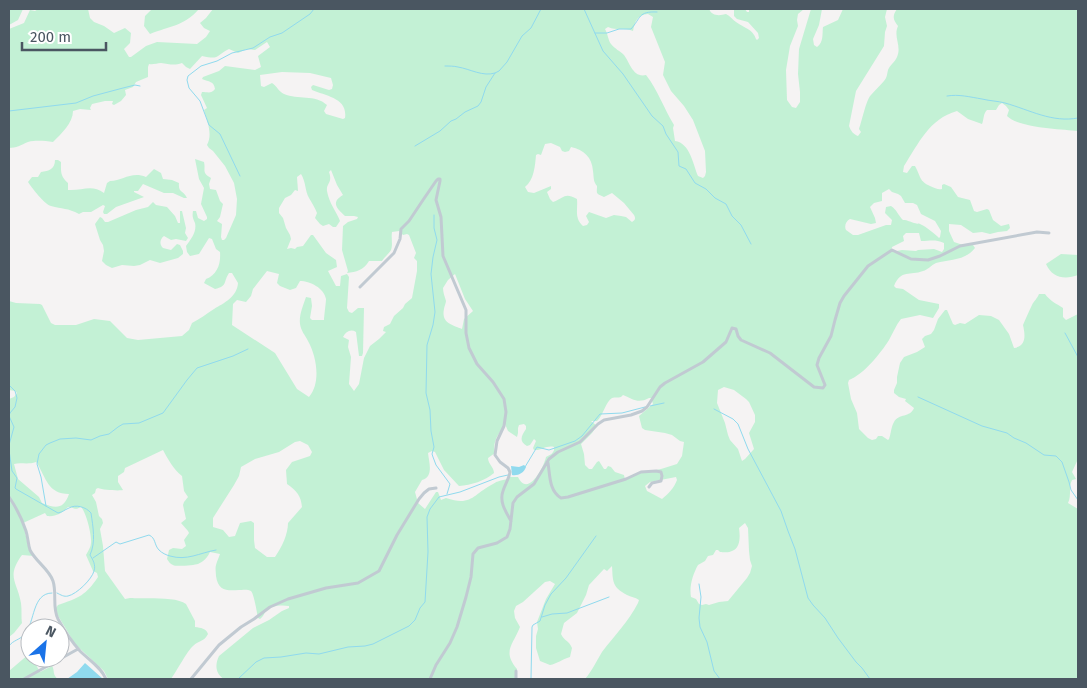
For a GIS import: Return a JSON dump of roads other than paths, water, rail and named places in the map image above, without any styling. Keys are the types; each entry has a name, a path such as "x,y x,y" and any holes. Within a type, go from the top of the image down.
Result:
{"street":[{"path":"360,287 394,253 400,239 401,229 409,221 436,181 440,179 436,200 441,217 443,256 465,305 467,344 478,364 500,391 504,399 504,426 497,441 496,455 510,472 501,498 511,522"},
{"path":"430,679 457,628 471,577 473,554 478,548 497,543 506,538 510,529 513,503 517,497 534,484 552,456 580,442 604,420 631,415 647,408 660,387 703,362 726,342 732,328 736,329 741,340 770,353 814,387 824,388 825,385 817,365 819,358 831,336 840,303 868,266 892,250 915,260 928,260 967,244 1037,232 1049,233"},
{"path":"547,462 553,490 561,498 626,479 641,472 661,472 661,480 652,483 649,487"},
{"path":"191,679 219,645 270,606 326,588 358,584 378,571 419,499 429,489 436,488"},
{"path":"9,496 23,522 30,548 35,558 52,578 57,617 78,649 97,666 106,679"},
{"path":"24,679 78,649"},
{"path":"516,671 516,679"}],"water":[{"path":"524,465 526,467 522,472 512,475 511,466 519,467"},
{"path":"85,663 103,679 67,679 77,672"}],"waterway":[{"path":"240,176 220,134 209,125 200,101 189,88 188,76 201,66 217,61 232,53 253,48 270,37 282,33 310,14 314,9"},
{"path":"415,146 440,131 465,112 478,106 486,87 495,73 507,62 522,36 531,28 541,9"},
{"path":"584,9 603,51 623,74 652,116 663,126 678,152 679,166 686,169 695,183 726,204 732,216 741,225 751,244"},
{"path":"595,33 631,29 643,14 657,12"},
{"path":"445,66 481,73 495,73"},
{"path":"9,111 76,103 123,88 135,85 140,86"},
{"path":"947,96 956,95 1002,102 1059,119 1078,118"},
{"path":"434,215 434,228 437,240 431,274 435,312 427,345 426,393 434,447 432,454 436,465 450,484 447,494"},
{"path":"1065,333 1078,357"},
{"path":"46,506 37,464 39,454 46,445 60,439 76,438 91,440 109,434 123,424 139,423 163,413 197,368 248,349"},
{"path":"9,385 15,391 17,398 15,407 9,416 14,427 9,445"},
{"path":"918,397 982,426 1007,433 1044,455 1056,456 1062,462 1071,490 1078,500"},
{"path":"650,406 664,403"},
{"path":"525,467 537,447 549,450 575,441 582,436 600,414 622,413 645,407"},
{"path":"714,409 733,419 738,424 748,449 781,511 795,549 808,598 870,679"},
{"path":"9,450 12,471 17,478 16,489 58,513 78,506 91,513 93,540 90,555 95,567 93,574 84,586 72,595 62,596 57,593"},
{"path":"238,679 256,662 264,658 306,653 319,654 348,647 365,646 409,626 415,620 425,602 428,552 427,517 430,509 439,497 460,492 508,475"},
{"path":"93,558 116,542 120,544 149,535 153,538 159,550 170,556 182,558 216,550"},
{"path":"531,679 532,627 540,621 551,594 566,578 596,536"},
{"path":"699,584 701,597 700,627 707,642 714,671 720,679"},
{"path":"9,646 25,634 37,603 41,598 46,594 52,593"},
{"path":"542,617 567,613 609,597"}]}
